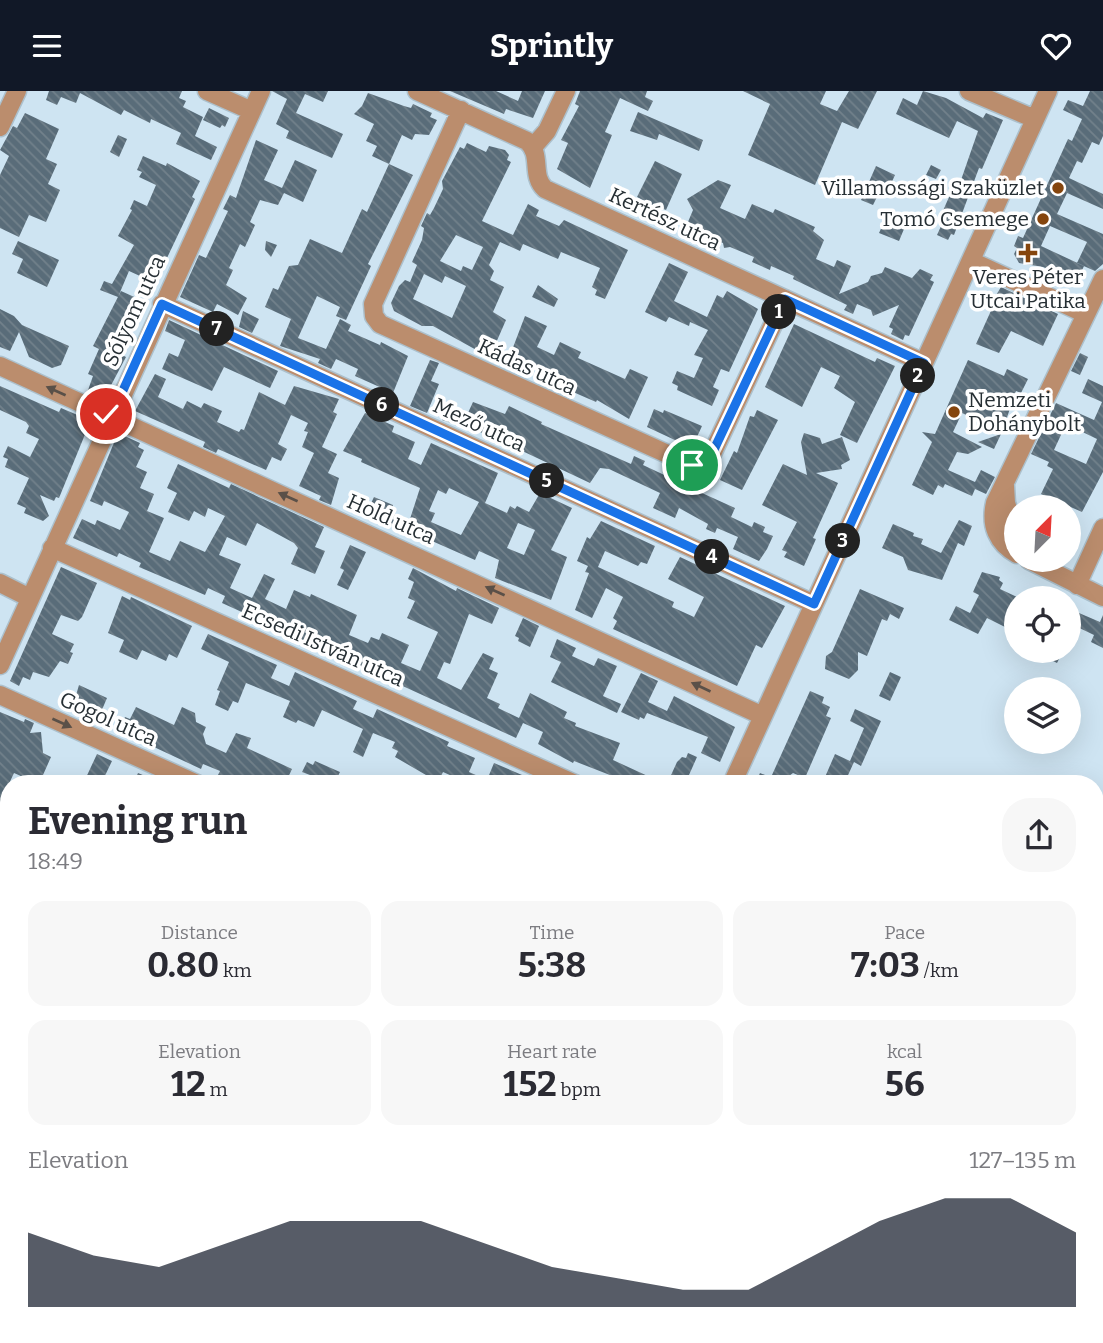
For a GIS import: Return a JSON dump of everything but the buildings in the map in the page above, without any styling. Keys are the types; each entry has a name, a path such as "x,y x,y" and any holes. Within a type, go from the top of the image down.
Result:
{"street":[{"path":"0,127 17,91"},
{"path":"207,91 252,111"},
{"name":"Sólyom utca","path":"0,665 261,91"},
{"path":"417,91 523,139 533,147 547,131 566,91"},
{"path":"969,91 1035,119"},
{"path":"736,775 1048,91"},
{"name":"Kádas utca","path":"461,110 373,304 373,316 382,325 694,466 705,462 711,456 785,299"},
{"name":"Kertész utca","path":"533,147 537,178 544,188 924,363"},
{"path":"971,261 1086,314"},
{"path":"1004,542 999,538 993,518 995,503 1103,279"},
{"name":"Mező utca","path":"162,304 814,604"},
{"name":"Hold utca","path":"0,366 763,716"},
{"path":"1005,495 1008,473"},
{"path":"1077,585 1103,528"},
{"name":"Ecsedi István utca","path":"52,548 555,775"},
{"path":"1053,572 1103,597"},
{"path":"0,583 30,598"},
{"name":"Gogol utca","path":"0,695 177,775"}],"place":[{"name":"Villamossági Szaküzlet","path":"1058,188"},
{"name":"Tomó Csemege","path":"1043,219"},
{"name":"Veres Péter Utcai Patika","path":"1028,253"},
{"name":"Nemzeti Dohánybolt","path":"954,412"}],"route":[{"path":"106,414 111,417 162,304 814,604 924,363 785,299 711,456 702,464 692,465"}]}
